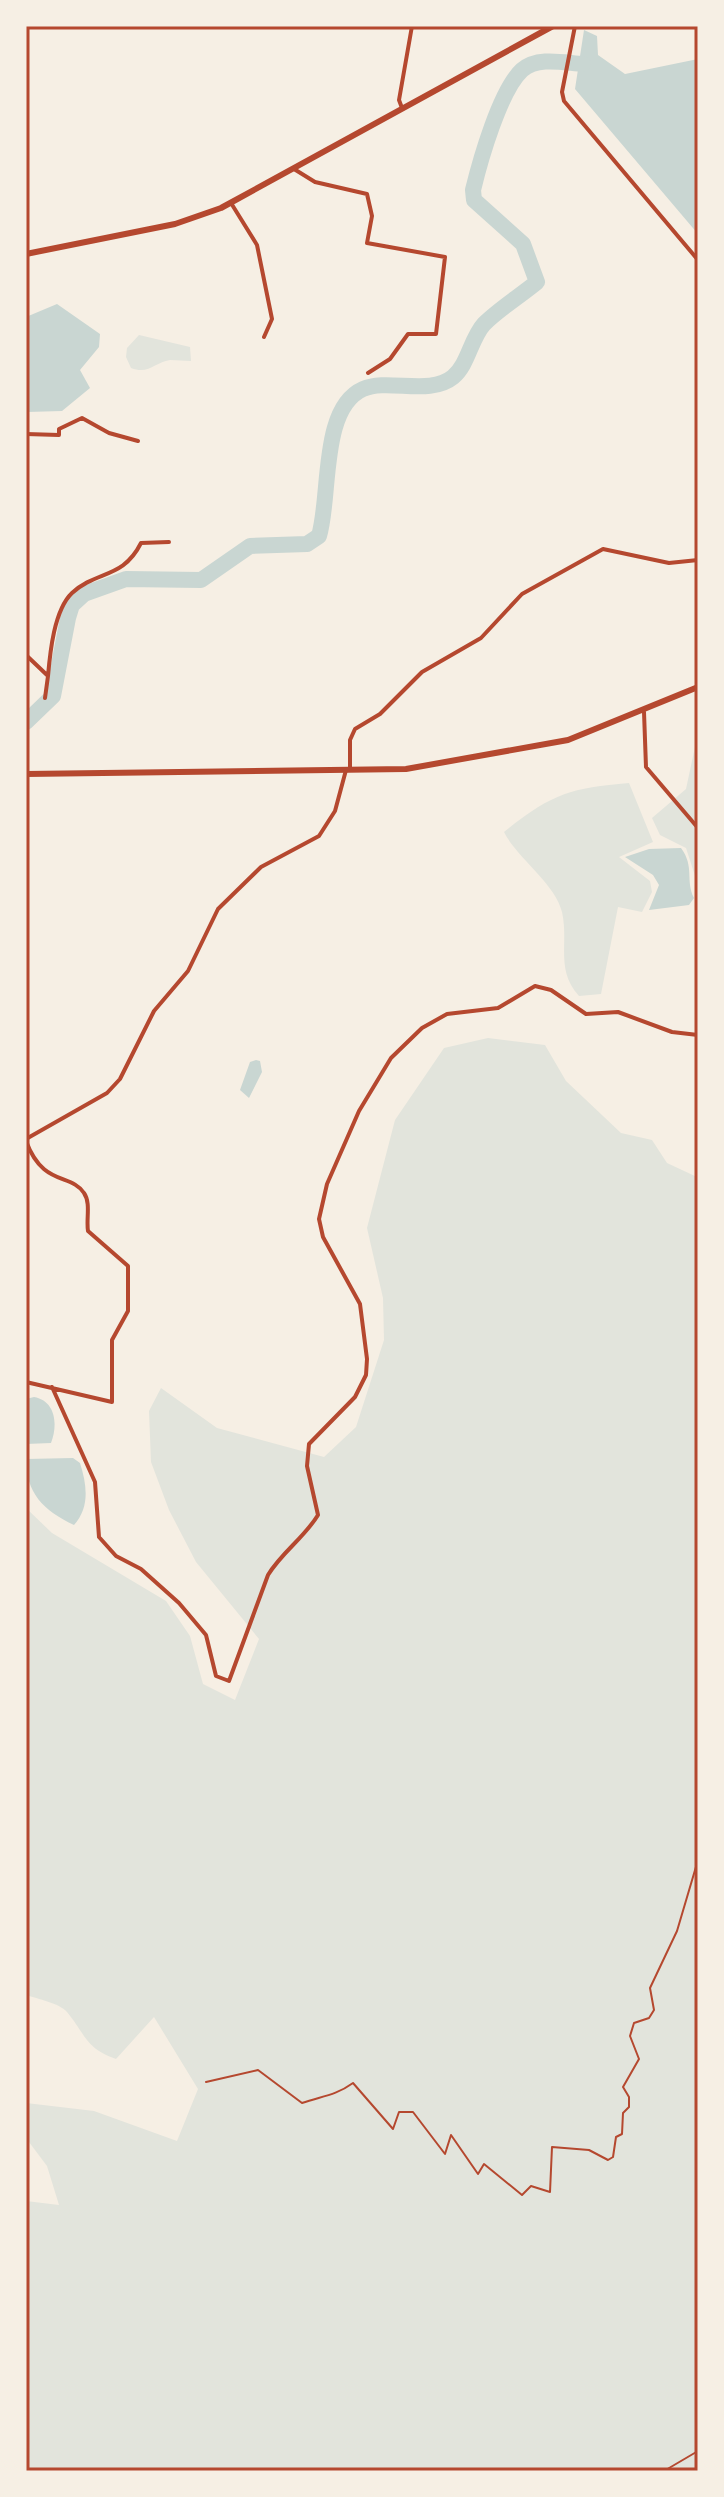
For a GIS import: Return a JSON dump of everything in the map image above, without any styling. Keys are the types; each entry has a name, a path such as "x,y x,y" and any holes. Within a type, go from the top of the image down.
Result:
{"main road":[{"path":"26,254 175,224 231,203 553,26"},
{"path":"26,774 406,769 568,740 644,712 698,687"}],"street":[{"path":"402,108 399,100 412,26"},
{"path":"575,26 562,92 569,109 698,260"},
{"path":"294,169 315,182 367,194 372,216 367,243 445,257 436,334 408,334 390,359 368,373"},
{"path":"231,203 257,245 272,319 264,337"},
{"path":"26,434 59,435 59,429 82,418 109,433 138,441"},
{"path":"45,698 60,611 71,594 124,568 141,543 169,542"},
{"path":"26,1382 112,1402 112,1340 128,1311 128,1266 88,1231 86,1196 82,1190 47,1174 38,1165 26,1140 91,1105 114,1086 154,1011 188,971 218,909 261,867 319,836 335,811 348,770 350,740 355,729 380,714 422,672 481,638 522,594 603,549 669,563 698,560"},
{"path":"26,655 48,676"},
{"path":"644,712 646,767 698,828"},
{"path":"52,1387 95,1482 99,1537 116,1556 141,1569 179,1603 206,1635 216,1676 229,1681 268,1575 277,1561 306,1534 318,1515 307,1466 309,1444 355,1397 366,1375 365,1323 360,1304 331,1254 319,1219 327,1184 380,1071 422,1028 447,1014 498,1008 535,986 551,990 586,1014 618,1012 672,1032 698,1035"}],"path":[{"path":"206,2082 258,2070 302,2103 317,2097 333,2097 353,2083 393,2129 399,2112 413,2112 445,2154 451,2135 478,2174 484,2164 522,2195 531,2186 550,2192 552,2147 589,2150 608,2160 613,2157 616,2137 622,2134 623,2113 629,2107 629,2097 623,2087 639,2059 630,2036 634,2023 649,2018 654,2010 650,1988 677,1931 698,1860"},
{"path":"664,2471 698,2451"}],"shaded area":[{"path":"584,30 597,36 598,55 625,74 698,59 698,234 575,89"},
{"path":"57,304 100,334 99,347 80,370 90,388 62,411 27,412 26,317"},
{"path":"139,335 190,347 191,361 170,360 147,369 131,368 126,357 127,348"},
{"path":"698,733 698,885 686,848 660,835 652,818 686,789"},
{"path":"629,783 653,842 619,857 650,881 652,892 642,912 618,907 601,994 579,996 567,976 564,923 558,901 504,832 535,809 562,795 591,787"},
{"path":"681,848 688,861 694,898 689,905 649,910 659,885 653,875 625,857 649,849"},
{"path":"488,1038 545,1045 566,1081 621,1133 652,1140 667,1163 697,1177 698,1181 698,2471 26,2471 26,2201 59,2205 47,2166 26,2138 26,2103 94,2111 177,2141 198,2089 154,2017 116,2059 92,2045 63,2009 26,1995 26,1508 52,1533 166,1601 190,1636 203,1684 235,1700 259,1639 196,1562 169,1510 151,1462 149,1411 161,1388 217,1428 324,1457 356,1427 384,1340 383,1298 367,1228 395,1120 444,1048"},
{"path":"260,1061 262,1072 249,1098 240,1090 250,1062"},
{"path":"34,1397 47,1403 51,1409 54,1429 51,1443 26,1444 26,1399"},
{"path":"73,1458 80,1463 86,1496 83,1511 74,1525 53,1513 38,1499 29,1482 26,1459"}],"waterway":[{"path":"26,722 53,696 68,618 72,605 84,594 126,579 201,580 250,546 307,544 319,536 333,433 349,399 373,386 444,383 458,372 484,324 537,282 523,244 474,200 473,190 499,109 522,70 544,62 583,64"}]}
